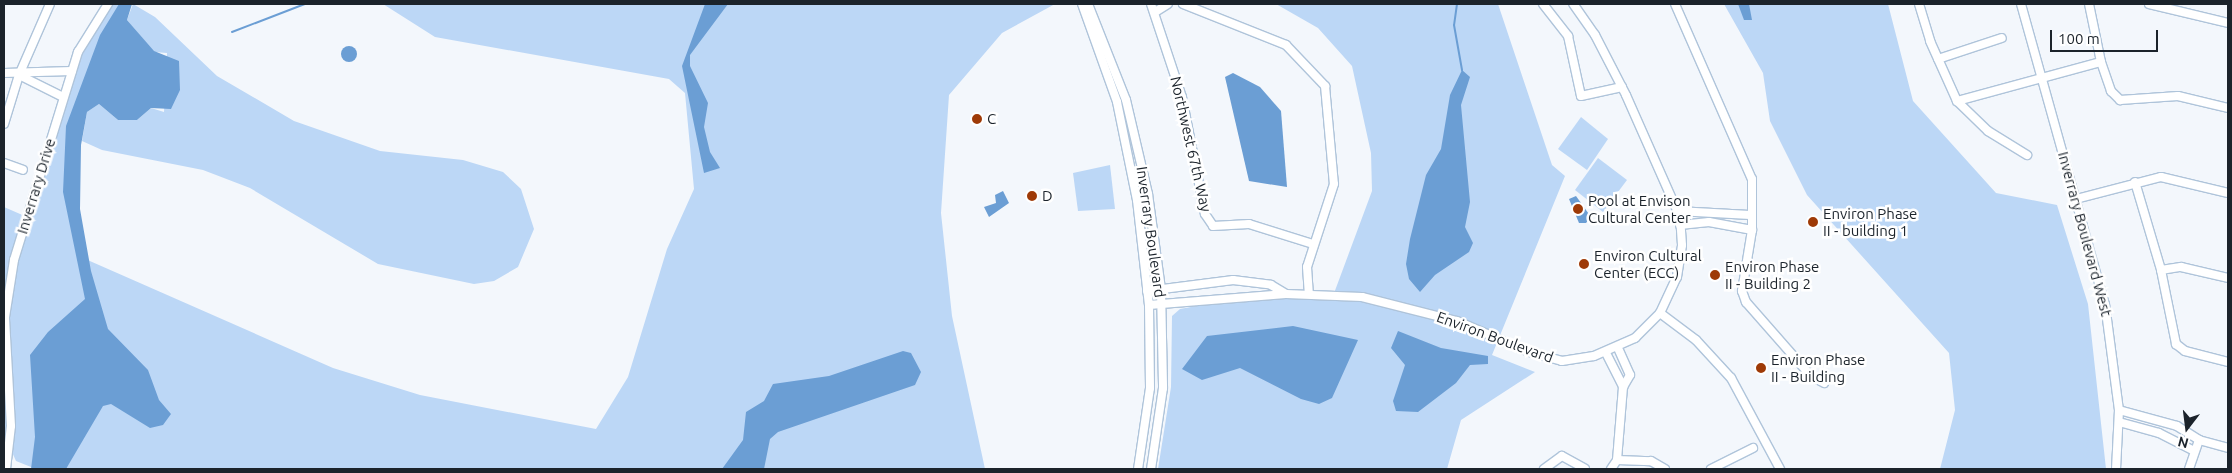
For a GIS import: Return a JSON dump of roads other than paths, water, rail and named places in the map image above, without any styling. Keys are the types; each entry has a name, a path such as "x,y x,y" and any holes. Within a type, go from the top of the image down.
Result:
{"street":[{"path":"4,124 19,75 50,4"},
{"name":"Inverrary Drive","path":"6,469 11,426 5,317 14,260 62,97 72,71 108,4"},
{"name":"Inverrary Boulevard","path":"1082,4 1117,102 1137,200 1149,305 1150,388 1138,469"},
{"name":"Inverrary Boulevard","path":"1088,4 1126,100 1148,194 1161,289 1163,388 1150,469"},
{"name":"Northwest 67th Way","path":"1151,4 1182,97 1205,214 1213,226 1249,224 1313,244"},
{"path":"1155,12 1168,4"},
{"path":"1183,4 1286,45 1325,86 1334,184 1307,267 1309,294"},
{"path":"1543,4 1575,54 1581,96 1622,87"},
{"name":"Environ Boulevard","path":"1149,305 1286,294 1309,294 1390,301 1562,360 1606,353 1636,338 1660,312 1677,277 1680,225 1677,210 1622,87 1573,4"},
{"path":"1675,4 1752,178 1749,204 1752,230 1742,291 1746,302 1811,376 1824,383"},
{"path":"1919,4 1938,59 1957,101 1988,131 2027,155"},
{"name":"Inverrary Boulevard West","path":"2020,4 2105,304 2119,410 2116,469"},
{"path":"2089,4 2101,62 2111,91 2120,100 2178,96 2228,108"},
{"path":"2149,4 2228,23"},
{"path":"1938,59 2002,38"},
{"path":"1957,101 2101,62"},
{"path":"36,86 39,70"},
{"path":"4,73 19,75 39,70 72,71"},
{"path":"19,75 36,86 62,97"},
{"path":"4,162 23,170"},
{"path":"2076,199 2135,182 2161,177 2228,193"},
{"path":"2135,182 2161,270 2176,344 2185,352 2228,362"},
{"path":"1677,210 1750,216"},
{"path":"1680,225 1709,222 1752,230"},
{"path":"2161,270 2182,267 2228,278"},
{"name":"Environ Boulevard","path":"1147,291 1247,281 1271,285 1286,294"},
{"path":"1660,312 1696,340 1731,378 1778,468 1786,469"},
{"path":"1611,469 1617,460 1623,387 1630,375 1618,348"},
{"path":"1606,353 1623,387"},
{"path":"2119,410 2180,428 2199,440 2228,448"},
{"path":"2119,422 2174,439 2193,450"},
{"path":"2174,439 2180,428"},
{"path":"2189,469 2193,450 2199,440"},
{"path":"1711,469 1753,448"},
{"path":"1544,469 1562,456 1585,469"},
{"path":"1617,460 1651,461 1664,469"}],"water":[{"path":"119,4 132,4 127,20 154,51 179,61 180,90 171,109 151,108 137,120 118,120 99,104 87,112 81,145 80,209 91,271 108,329 148,370 159,400 171,414 163,425 150,428 111,404 103,406 66,469 31,469 35,437 30,355 48,332 85,299 63,192 66,126 100,35"},
{"path":"705,4 728,4 690,55 690,66 708,103 704,127 710,152 720,168 704,173 682,66"},
{"path":"1738,4 1749,4 1752,20 1744,20"},
{"path":"349,46 355,48 357,54 355,60 349,62 343,60 341,54 343,48"},
{"path":"1462,70 1470,77 1461,105 1470,202 1465,227 1473,243 1469,252 1435,275 1420,292 1409,279 1406,264 1410,239 1426,175 1441,149 1450,95"},
{"path":"1233,73 1260,87 1281,111 1287,187 1249,181 1225,77"},
{"path":"1003,191 1009,203 989,217 984,207 996,203 995,195"},
{"name":"Pool at Envison Cultural Center","path":"1576,196 1591,217 1586,223 1579,223 1569,199"},
{"path":"1293,326 1358,340 1332,398 1319,404 1301,399 1240,368 1202,380 1182,369 1207,336"},
{"path":"1398,331 1441,348 1488,356 1488,364 1470,365 1456,383 1418,412 1396,411 1393,401 1405,365 1391,348"},
{"path":"903,351 911,353 921,372 915,385 778,432 770,439 764,469 722,469 743,440 746,412 764,401 773,384 829,376"}],"waterway":[{"path":"232,32 305,4"},
{"path":"1457,4 1454,25 1462,70"}],"place":[{"name":"C","path":"977,119"},
{"name":"D","path":"1032,196"},
{"name":"Pool at Envison Cultural Center","path":"1578,209"},
{"name":"Environ Phase II - building 1","path":"1813,222"},
{"name":"Environ Cultural Center (ECC)","path":"1584,264"},
{"name":"Environ Phase II - Building 2","path":"1715,275"},
{"name":"Environ Phase II - Building","path":"1761,368"}]}
